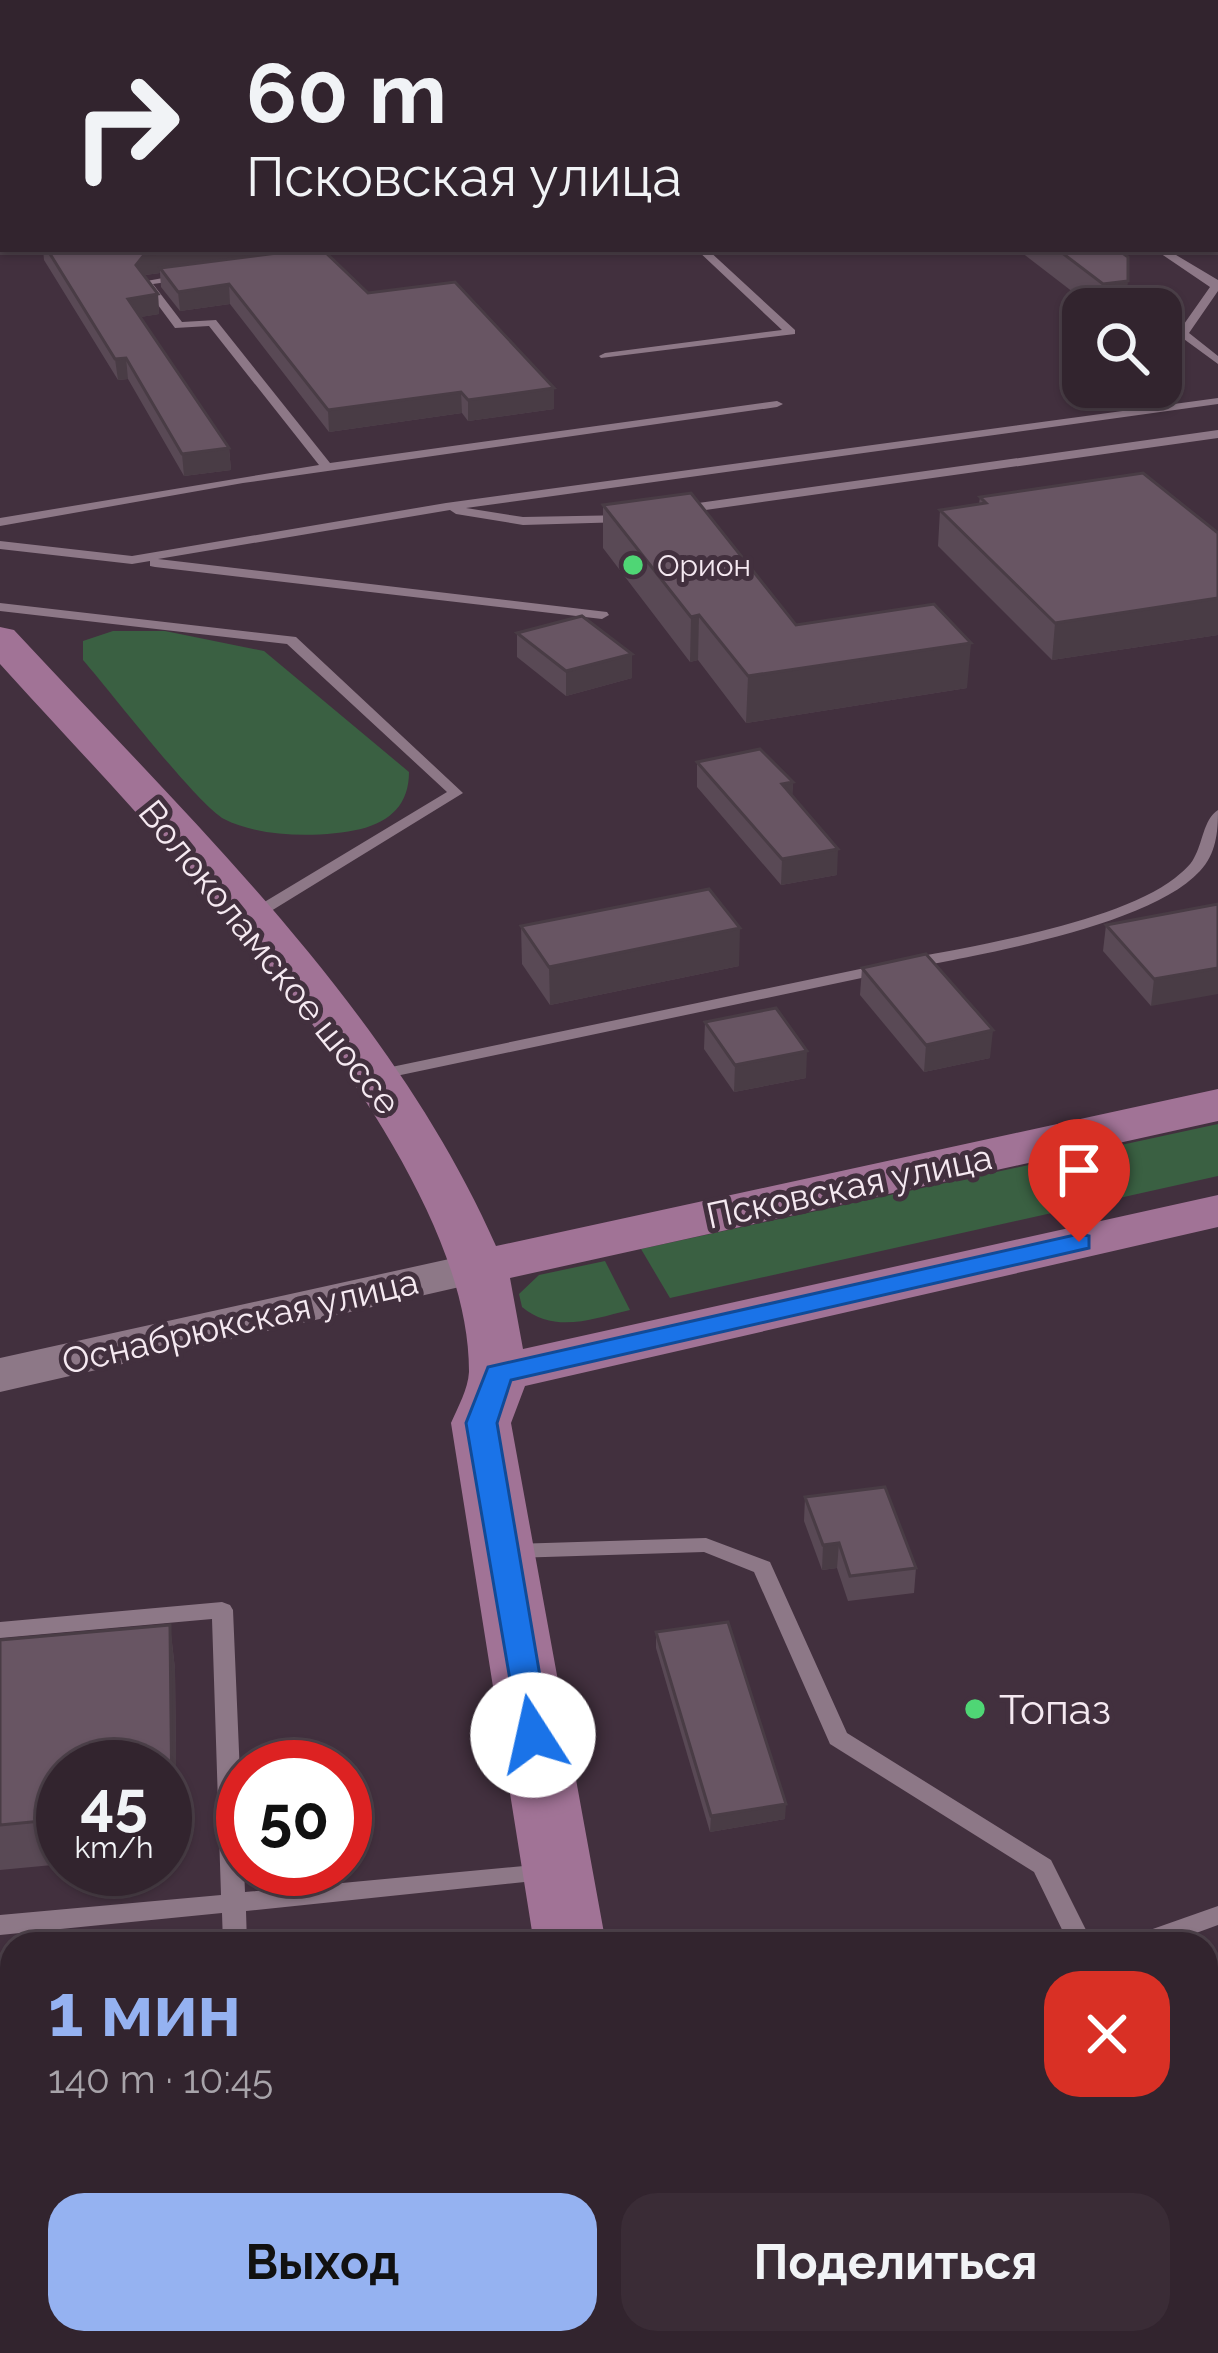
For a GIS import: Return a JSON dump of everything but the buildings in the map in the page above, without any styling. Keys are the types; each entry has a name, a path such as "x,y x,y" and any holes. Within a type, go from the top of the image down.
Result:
{"main road":[{"name":"Волоколамское шоссе","path":"0,639 248,919 377,1076 427,1157 481,1267 498,1373 482,1423 568,1932"},
{"name":"Псковская улица","path":"481,1267 1218,1106"},
{"path":"498,1373 1218,1211"}],"street":[{"name":"Оснабрюкская улица","path":"0,1375 481,1267"}],"lane":[{"path":"605,356 791,332 703,252"},
{"path":"1165,252 1216,284 1183,334 1218,361"},
{"path":"191,277 146,282 179,326 212,322 327,467"},
{"path":"132,560 446,507 1218,401"},
{"path":"0,522 327,467 777,404"},
{"path":"662,512 1218,434"},
{"path":"446,507 523,520 591,523 639,516"},
{"path":"0,545 602,615"},
{"path":"0,607 290,640 456,793 248,919"},
{"path":"377,1076 1056,931 1148,900 1183,880 1197,867 1218,815"},
{"path":"502,1551 706,1545 763,1568 838,1738 1043,1866 1075,1932"},
{"path":"0,1630 222,1610 235,1932"},
{"path":"0,1925 556,1873"},
{"path":"1172,1932 1218,1915"}],"green space":[{"path":"113,631 165,631 264,651 409,772 402,802 372,826 328,834 273,833 224,819 175,770 83,660 83,641"},
{"path":"1218,1124 1218,1176 670,1298 641,1249"},
{"path":"605,1261 630,1310 561,1322 522,1307 519,1294 539,1275"}],"place":[{"name":"Орион","path":"633,565"},
{"name":"Топаз","path":"975,1709"}],"route":[{"path":"533,1735 482,1423 498,1373 1079,1242"}]}
